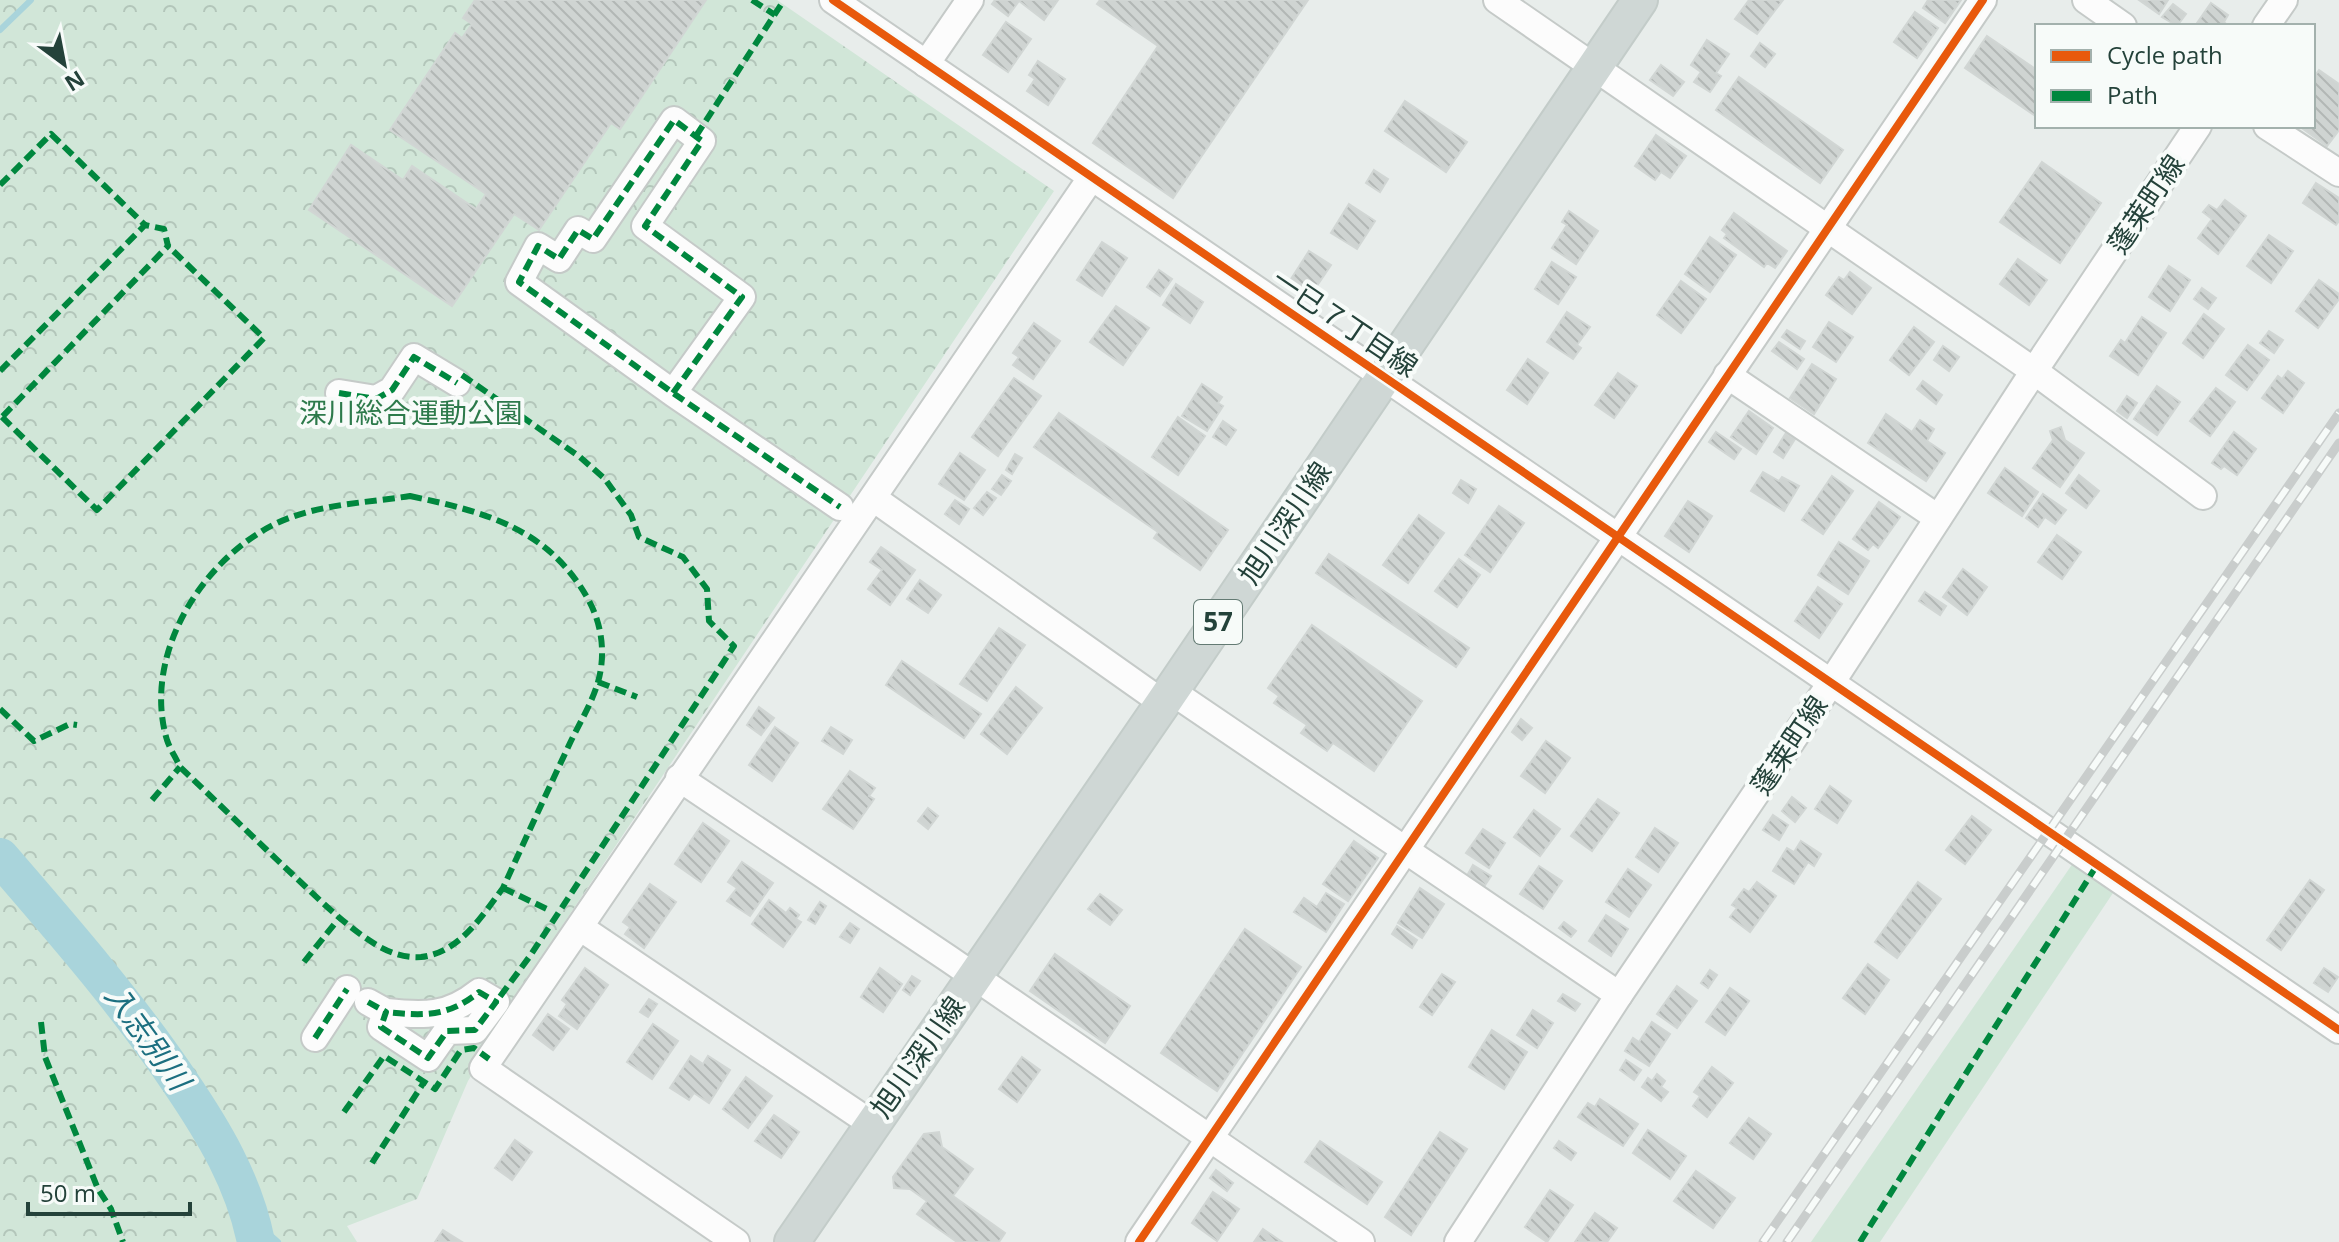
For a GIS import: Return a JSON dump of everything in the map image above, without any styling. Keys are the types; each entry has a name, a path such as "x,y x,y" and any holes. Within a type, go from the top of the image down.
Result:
{"main road":[{"name":"旭川深川線","path":"792,1242 1640,0"}],"street":[{"name":"一已７丁目線","path":"833,0 2339,1030"},
{"path":"926,64 970,0"},
{"path":"1497,0 2034,371 2203,496"},
{"path":"1139,1242 1983,0"},
{"path":"2086,0 2120,24"},
{"path":"2267,24 2284,0"},
{"path":"673,393 742,297 645,226 702,141 674,120 593,239 578,230 559,259 538,246 519,282 673,393 840,507"},
{"name":"蓬莱町線","path":"1458,1242 2197,128"},
{"path":"2270,128 2339,173"},
{"path":"736,1242 483,1068 1091,178"},
{"path":"339,393 376,399 392,390 414,357 457,383"},
{"path":"1727,375 1938,518"},
{"path":"873,498 1167,697 1406,849 1619,995"},
{"path":"679,778 1361,1242"},
{"path":"581,928 872,1124"},
{"path":"315,1038 367,1001"}],"green space":[{"name":"深川総合運動公園","path":"0,0 777,0 1054,191 564,923 468,1081 417,1199 347,1226 357,1242 0,1242"},
{"path":"2080,853 2121,881 1880,1242 1811,1242"}],"building":[{"path":"475,0 706,0 620,129 611,123 539,230 514,214 452,306 309,210 351,145 403,180 412,166 476,209 486,194 390,130 455,33 462,38 472,24 463,18"},
{"path":"995,0 1058,0 1044,20 1019,1 1008,16 992,4"},
{"path":"1100,0 1308,0 1173,198 1093,143 1158,46 1097,4"},
{"path":"1749,0 1783,0 1757,34 1735,19"},
{"path":"1928,0 1961,0 1945,23 1923,8"},
{"path":"2139,0 2168,0 2159,14"},
{"path":"2211,3 2228,15 2226,24 2196,24"},
{"path":"2173,4 2186,14 2178,24 2162,17"},
{"path":"1915,12 1938,28 1917,58 1894,42"},
{"path":"1006,22 1031,39 1008,72 983,55"},
{"path":"1987,36 2035,69 2035,116 1965,68"},
{"path":"1707,40 1729,54 1716,73 1721,76 1710,92 1694,82 1701,72 1691,65"},
{"path":"1760,43 1775,54 1765,67 1751,56"},
{"path":"1038,61 1065,79 1048,105 1027,91 1035,79 1029,75"},
{"path":"1661,65 1684,82 1673,96 1650,80"},
{"path":"2319,70 2339,84 2339,130 2327,146 2302,128 2315,128 2315,75"},
{"path":"1739,77 1843,150 1820,183 1716,110"},
{"path":"1405,101 1467,142 1446,172 1385,131"},
{"path":"1656,135 1686,156 1670,178 1661,172 1655,180 1635,166"},
{"path":"2042,162 2101,203 2060,263 2000,222"},
{"path":"1374,170 1388,179 1380,192 1366,183"},
{"path":"2316,183 2339,198 2339,221 2336,225 2303,203"},
{"path":"2225,200 2246,216 2218,254 2198,238 2212,219 2203,212 2209,205 2217,210"},
{"path":"1349,204 1375,221 1357,249 1331,233"},
{"path":"1569,211 1598,231 1576,264 1552,248 1567,225 1562,222"},
{"path":"1734,213 1787,251 1775,268 1767,263 1764,267 1724,238 1727,234 1722,230"},
{"path":"2269,235 2293,251 2271,283 2247,266"},
{"path":"1710,237 1736,255 1710,292 1685,274"},
{"path":"1102,242 1127,258 1102,296 1077,280"},
{"path":"1309,251 1331,265 1312,293 1291,279"},
{"path":"2018,259 2047,280 2029,305 2000,284"},
{"path":"1552,262 1576,277 1558,304 1535,289"},
{"path":"2169,266 2190,280 2170,311 2149,297"},
{"path":"1159,270 1172,279 1160,296 1147,287"},
{"path":"1850,272 1871,288 1852,314 1826,295 1839,277 1844,280"},
{"path":"2319,280 2339,294 2339,299 2318,328 2296,311"},
{"path":"1681,281 1706,299 1681,333 1657,315"},
{"path":"1176,284 1203,302 1190,323 1163,305"},
{"path":"2202,288 2216,298 2208,309 2194,299"},
{"path":"1116,306 1149,328 1123,365 1090,342"},
{"path":"1567,312 1590,327 1577,345 1581,348 1573,359 1547,342"},
{"path":"2204,314 2224,329 2203,358 2183,343"},
{"path":"2142,317 2166,333 2138,375 2110,356 2121,340 2125,343"},
{"path":"1829,322 1853,337 1836,362 1813,347"},
{"path":"1034,323 1060,341 1033,379 1013,365 1019,357 1013,353"},
{"path":"1914,327 1934,342 1909,375 1890,360"},
{"path":"1787,330 1805,341 1800,349 1782,337"},
{"path":"2269,331 2283,340 2274,353 2260,343"},
{"path":"1779,342 1804,359 1797,369 1772,351"},
{"path":"2248,345 2269,360 2247,390 2226,375"},
{"path":"1943,346 1959,357 1949,371 1934,360"},
{"path":"1528,359 1548,373 1527,404 1507,390"},
{"path":"1812,364 1836,379 1814,414 1790,398"},
{"path":"2288,371 2304,383 2283,413 2262,398 2278,376 2282,379"},
{"path":"1618,373 1637,386 1614,418 1595,405"},
{"path":"1014,378 1041,396 998,456 972,437"},
{"path":"1923,381 1942,395 1936,404 1917,389"},
{"path":"1202,384 1222,397 1218,403 1223,406 1207,431 1182,416"},
{"path":"2157,386 2180,402 2157,435 2134,419"},
{"path":"2216,388 2235,402 2210,436 2190,421"},
{"path":"2127,396 2137,403 2127,418 2117,411"},
{"path":"1749,411 1773,428 1756,454 1731,437"},
{"path":"1059,413 1228,530 1200,570 1154,538 1158,532 1034,447"},
{"path":"1886,414 1912,432 1920,420 1934,429 1927,441 1945,453 1926,481 1868,443"},
{"path":"1178,417 1205,436 1178,475 1152,457"},
{"path":"1223,421 1236,430 1226,445 1213,437"},
{"path":"2061,427 2065,440 2084,453 2060,487 2033,468 2053,440 2050,431"},
{"path":"1716,432 1741,449 1734,459 1709,442"},
{"path":"2234,432 2256,449 2237,475 2224,466 2221,469 2212,463"},
{"path":"1786,433 1795,439 1783,458 1774,452"},
{"path":"960,453 985,470 964,500 939,484"},
{"path":"1015,454 1022,458 1012,474 1006,470"},
{"path":"2005,468 2038,492 2022,516 1988,493"},
{"path":"1763,472 1779,481 1782,477 1799,486 1784,511 1751,491"},
{"path":"1002,475 1011,481 1001,495 992,489"},
{"path":"2079,475 2099,491 2086,508 2066,493"},
{"path":"1832,476 1853,491 1823,534 1802,520"},
{"path":"1461,480 1476,489 1468,503 1453,493"},
{"path":"987,492 996,498 983,515 974,508"},
{"path":"2043,494 2066,510 2055,524 2045,517 2038,527 2026,518"},
{"path":"955,500 969,509 959,524 945,514"},
{"path":"1688,501 1712,516 1689,552 1665,536"},
{"path":"1879,502 1900,517 1878,548 1873,544 1868,550 1853,539"},
{"path":"1499,506 1524,523 1490,572 1465,555"},
{"path":"1419,515 1444,533 1408,583 1383,565"},
{"path":"2057,535 2081,552 2062,579 2038,562"},
{"path":"1839,542 1869,561 1848,594 1818,575"},
{"path":"881,547 915,570 890,605 868,589 882,570 870,562"},
{"path":"1329,554 1469,648 1456,667 1316,573"},
{"path":"1459,559 1480,575 1457,607 1435,591"},
{"path":"1963,569 1987,587 1967,615 1943,597"},
{"path":"920,580 941,595 928,613 907,599"},
{"path":"1818,587 1842,604 1819,638 1795,621"},
{"path":"1925,592 1946,606 1940,615 1919,601"},
{"path":"1312,625 1422,701 1374,771 1333,743 1327,751 1301,733 1307,725 1274,703 1279,696 1268,688"},
{"path":"999,628 1025,645 987,701 960,684"},
{"path":"902,661 981,714 964,738 886,685"},
{"path":"1016,687 1042,708 1007,754 981,734"},
{"path":"759,707 774,718 761,735 747,725"},
{"path":"1521,719 1532,728 1522,740 1512,732"},
{"path":"775,727 798,743 772,781 749,765"},
{"path":"831,727 852,740 843,754 822,741"},
{"path":"1546,741 1570,758 1545,793 1521,776"},
{"path":"850,771 875,788 869,796 874,799 853,829 823,809"},
{"path":"1830,786 1851,801 1837,823 1815,809"},
{"path":"1792,797 1806,808 1795,822 1782,811"},
{"path":"1598,799 1619,813 1592,851 1571,836"},
{"path":"928,808 938,816 928,829 918,821"},
{"path":"1534,810 1560,829 1540,856 1514,837"},
{"path":"1773,815 1788,825 1779,840 1763,830"},
{"path":"1972,816 1991,830 1965,864 1946,850"},
{"path":"703,823 729,841 701,882 675,864"},
{"path":"1655,828 1678,843 1658,872 1636,857"},
{"path":"1483,829 1505,843 1489,868 1466,853"},
{"path":"1354,841 1378,858 1348,901 1323,884"},
{"path":"1801,841 1821,854 1814,866 1808,862 1794,884 1773,871 1787,848 1794,852"},
{"path":"742,862 773,883 750,916 727,901 737,888 728,882"},
{"path":"1473,865 1491,876 1485,885 1468,874"},
{"path":"1539,866 1562,881 1543,909 1520,894"},
{"path":"1628,869 1651,885 1629,917 1606,902"},
{"path":"2310,880 2324,890 2281,950 2267,940"},
{"path":"1757,882 1776,896 1750,932 1730,917 1737,908 1732,905 1744,889 1749,892"},
{"path":"1918,882 1941,899 1897,958 1875,942"},
{"path":"650,884 676,902 644,948 625,934 630,927 623,922"},
{"path":"1420,888 1444,904 1422,938 1398,923"},
{"path":"1326,893 1344,904 1326,932 1294,912 1304,898 1317,907"},
{"path":"1100,894 1122,910 1110,925 1088,909"},
{"path":"769,900 786,913 790,908 799,915 796,919 801,922 783,947 752,924"},
{"path":"820,902 826,906 815,924 808,920"},
{"path":"1606,915 1628,929 1611,956 1589,941"},
{"path":"1564,922 1576,931 1571,937 1559,928"},
{"path":"850,923 859,929 850,943 840,937"},
{"path":"1397,926 1417,940 1412,948 1392,934"},
{"path":"1245,929 1301,967 1217,1091 1161,1053"},
{"path":"1055,954 1130,1006 1105,1043 1030,991"},
{"path":"1868,964 1889,980 1865,1014 1843,998"},
{"path":"585,968 608,985 577,1029 559,1016 567,1004 562,1000"},
{"path":"880,968 902,984 883,1012 861,997"},
{"path":"2324,968 2338,977 2328,992 2314,983"},
{"path":"1710,970 1717,975 1708,988 1701,983"},
{"path":"1442,974 1455,982 1432,1015 1420,1007"},
{"path":"912,976 920,981 910,995 903,990"},
{"path":"1677,986 1697,1001 1677,1028 1657,1014"},
{"path":"1730,988 1749,1001 1725,1035 1706,1022"},
{"path":"1563,994 1580,1004 1575,1011 1558,1001"},
{"path":"649,999 657,1004 648,1017 640,1012"},
{"path":"1533,1010 1553,1023 1537,1048 1517,1035"},
{"path":"548,1014 569,1029 553,1050 533,1035"},
{"path":"1652,1022 1670,1034 1649,1066 1625,1051 1633,1038 1639,1042"},
{"path":"653,1024 678,1041 652,1079 627,1062"},
{"path":"1492,1030 1527,1052 1504,1089 1469,1067"},
{"path":"691,1056 703,1064 708,1056 730,1070 709,1103 694,1093 689,1100 670,1088"},
{"path":"1022,1057 1040,1070 1017,1102 999,1089"},
{"path":"1626,1060 1641,1070 1634,1080 1620,1070"},
{"path":"1712,1067 1733,1083 1707,1117 1693,1106 1700,1096 1694,1092"},
{"path":"1657,1074 1665,1081 1661,1087 1668,1092 1661,1101 1642,1087 1648,1078 1652,1081"},
{"path":"746,1077 772,1096 748,1128 723,1109"},
{"path":"1600,1099 1638,1124 1623,1146 1578,1117 1588,1103 1595,1107"},
{"path":"774,1115 799,1132 781,1158 755,1141"},
{"path":"1749,1118 1771,1134 1753,1159 1730,1143"},
{"path":"1648,1130 1686,1156 1670,1179 1633,1153"},
{"path":"939,1132 942,1147 973,1169 953,1196 1005,1233 999,1242 957,1242 917,1214 927,1201 910,1189 894,1188 893,1177 924,1134"},
{"path":"1440,1132 1467,1149 1411,1235 1385,1217"},
{"path":"515,1140 532,1152 512,1180 495,1168"},
{"path":"1320,1141 1382,1182 1367,1204 1305,1162"},
{"path":"1559,1141 1576,1153 1571,1160 1554,1148"},
{"path":"1216,1170 1233,1183 1227,1191 1210,1178"},
{"path":"1696,1171 1735,1198 1713,1228 1674,1201"},
{"path":"1550,1190 1573,1205 1547,1242 1525,1227"},
{"path":"1213,1192 1239,1209 1217,1241 1192,1223"},
{"path":"1595,1213 1617,1228 1607,1242 1575,1242"},
{"path":"1263,1229 1282,1242 1254,1242"},
{"path":"443,1230 462,1242 435,1242"}],"waterway":[{"path":"0,30 31,0"},
{"name":"入志別川","path":"0,857 116,995 193,1101 236,1178 256,1242"},
{"path":"251,1218 278,1242"}],"railway":[{"path":"1763,1242 2339,413"},
{"path":"1787,1242 2339,443"}],"marked path":[{"path":"752,0 775,15"},
{"path":"696,136 784,0"},
{"path":"673,393 742,297 645,226 702,141 674,120 593,239 578,230 559,259 538,246 519,282 673,393 840,507"},
{"path":"0,185 51,134 145,225"},
{"path":"0,371 145,225 164,229 168,246 0,416"},
{"path":"2,417 97,510 264,338 168,246"},
{"path":"339,393 376,399 392,390 414,357 457,383"},
{"path":"462,375 580,457 605,479 631,515 639,537 683,557 707,589 709,621 734,646 530,956 496,1002"},
{"path":"410,496 489,517 534,539 554,555 588,599 599,629 602,650 598,682 592,698 503,888 458,941 435,954 421,957 400,955 385,949 345,922 180,767 167,740 161,708 163,677 170,645 183,615 201,587 246,541 273,525 306,513 340,505 410,496"},
{"path":"598,682 637,697"},
{"path":"0,709 34,741 70,724 77,725"},
{"path":"152,800 180,767"},
{"path":"1860,1242 2097,865"},
{"path":"503,888 551,911"},
{"path":"304,962 340,917"},
{"path":"315,1038 347,989"},
{"path":"368,1002 386,1012 381,1027 428,1058 447,1031 475,1030 496,1002 479,992 457,1006 435,1013 386,1012"},
{"path":"41,1022 45,1057 98,1189 111,1209 123,1242"},
{"path":"344,1112 384,1056 435,1089 461,1050 474,1048 489,1059"},
{"path":"372,1163 424,1082"}],"cycle path":[{"path":"833,0 2339,1030"},
{"path":"1139,1242 1983,0"}]}
